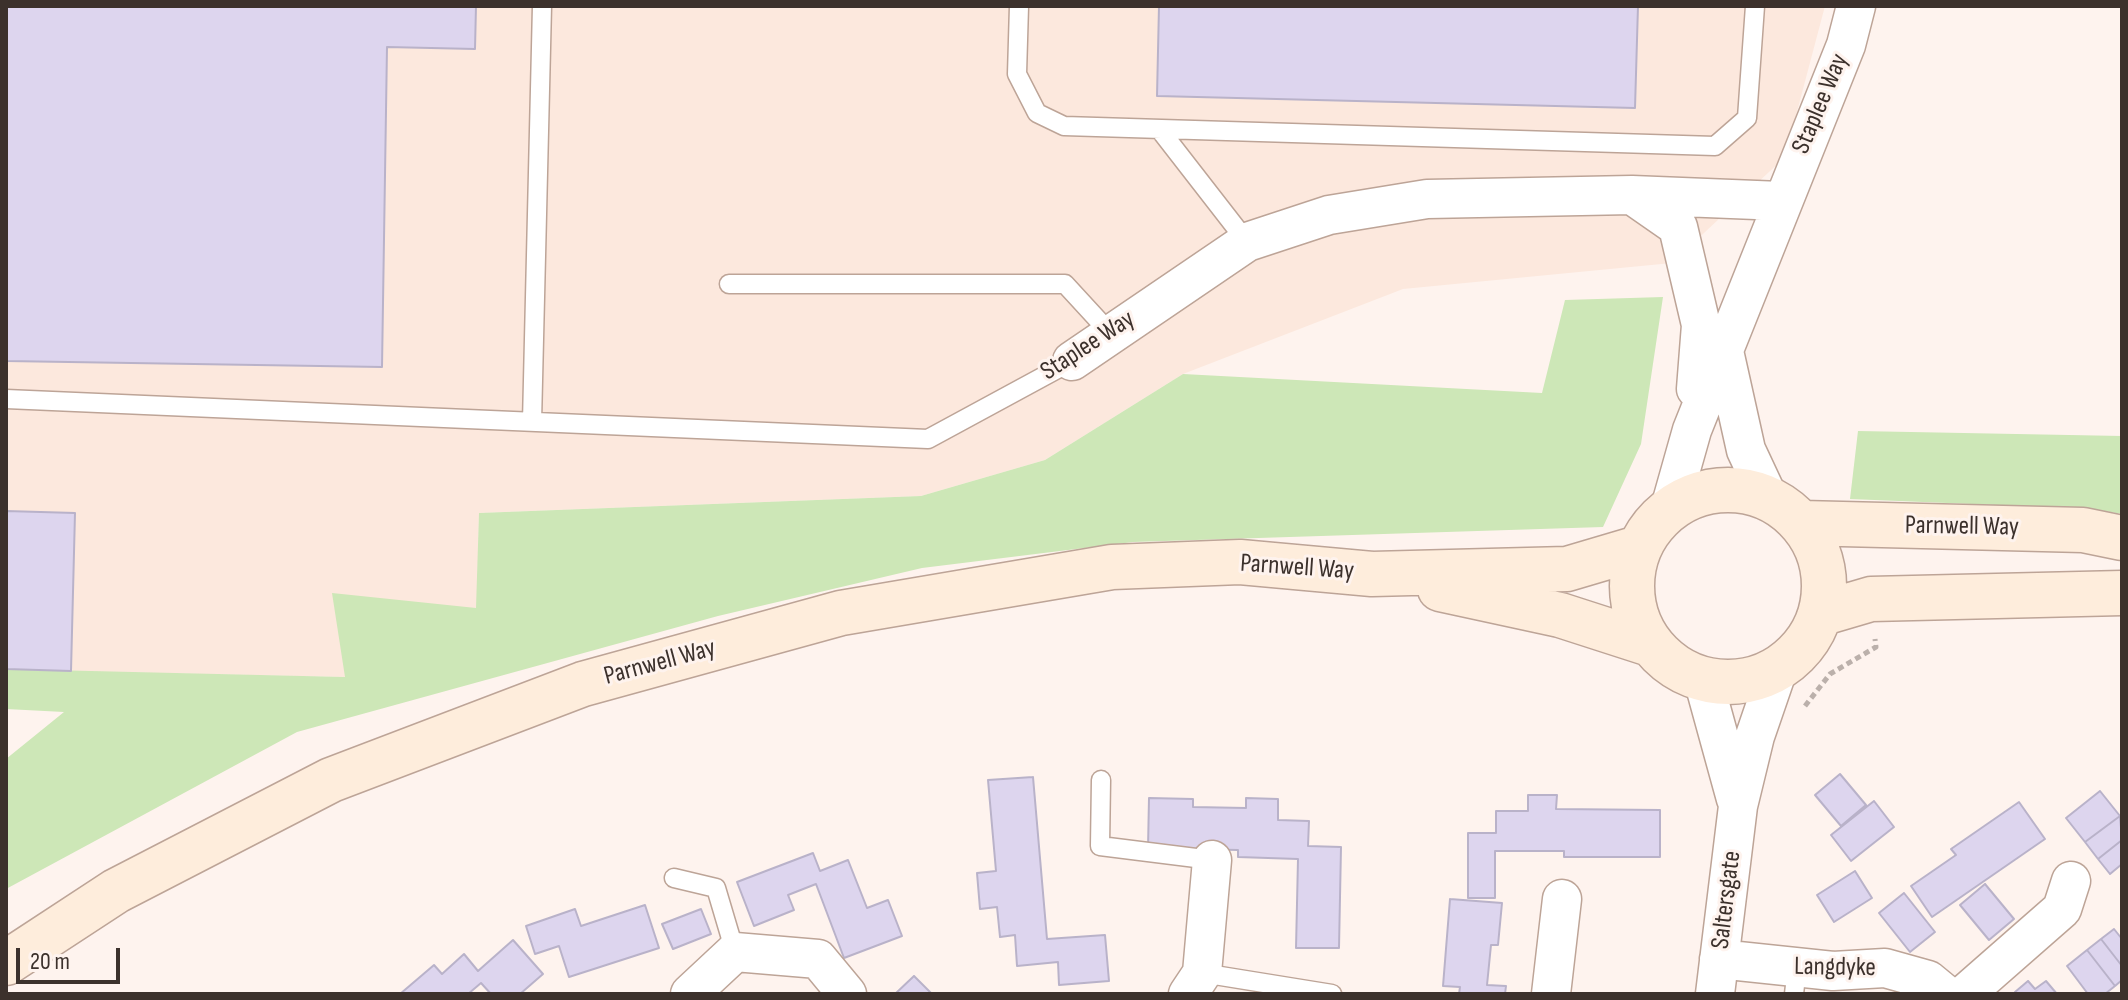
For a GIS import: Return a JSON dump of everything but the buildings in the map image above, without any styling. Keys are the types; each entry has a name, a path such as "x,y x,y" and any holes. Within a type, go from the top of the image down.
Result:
{"street":[{"name":"Staplee Way","path":"1670,508 1692,430 1781,201 1846,45 1856,6"},
{"name":"Staplee Way","path":"1072,361 1247,242 1329,215 1427,199 1632,195 1781,201"},
{"name":"Staplee Way","path":"1632,195 1678,227 1701,325 1692,430"},
{"path":"1724,351 1746,450 1768,497"},
{"path":"1717,489 1743,490 1768,497 1802,523 1820,561 1825,582 1820,614 1811,636 1778,669 1742,681 1703,679 1673,666 1650,644 1635,614 1632,592 1638,548 1651,526 1670,508 1692,496 1717,489"},
{"name":"Parnwell Way","path":"1802,523 2083,530 2122,538"},
{"name":"Parnwell Way","path":"6,963 116,891 331,780 583,684 841,613 1112,567 1240,562 1372,574 1567,569 1638,548"},
{"name":"Parnwell Way","path":"1372,574 1560,615 1650,644"},
{"path":"1820,614 1871,599 2122,593"},
{"name":"Saltersgate","path":"1717,977 1738,806 1755,736 1778,669"},
{"name":"Saltersgate","path":"1703,679 1738,806"},
{"path":"1195,984 1212,860"},
{"path":"1965,994 2062,909 2071,881"},
{"path":"1551,994 1562,899"},
{"path":"690,994 735,952 818,959 847,994"},
{"name":"Langdyke","path":"1717,977 1795,981 1833,971 1885,968 1928,980 1945,994"}],"lane":[{"path":"532,422 542,6"},
{"path":"1019,6 1017,74 1037,113 1064,126 1715,146 1747,118 1755,6"},
{"path":"1160,130 1247,242"},
{"path":"729,284 1065,284 1111,334"},
{"name":"Staplee Way","path":"6,399 928,439 1072,361"},
{"path":"1101,780 1100,846 1212,860"},
{"path":"674,878 716,888 735,952"},
{"path":"1195,984 1332,994"}],"path":[{"path":"1802,710 1830,674 1876,647 1871,599"}],"shaded area":[{"path":"6,6 1825,6 1785,157 1672,263 1403,289 1183,374 1045,460 921,496 479,513 477,608 345,677 6,670"}],"green space":[{"path":"1663,297 1641,444 1603,527 1133,542 922,568 718,616 297,732 6,889 6,759 64,712 6,709 6,669 345,677 332,593 476,608 479,513 921,496 1045,460 1183,374 1542,393 1565,300"},
{"path":"1858,431 2122,436 2122,514 2093,509 1850,499"}]}
